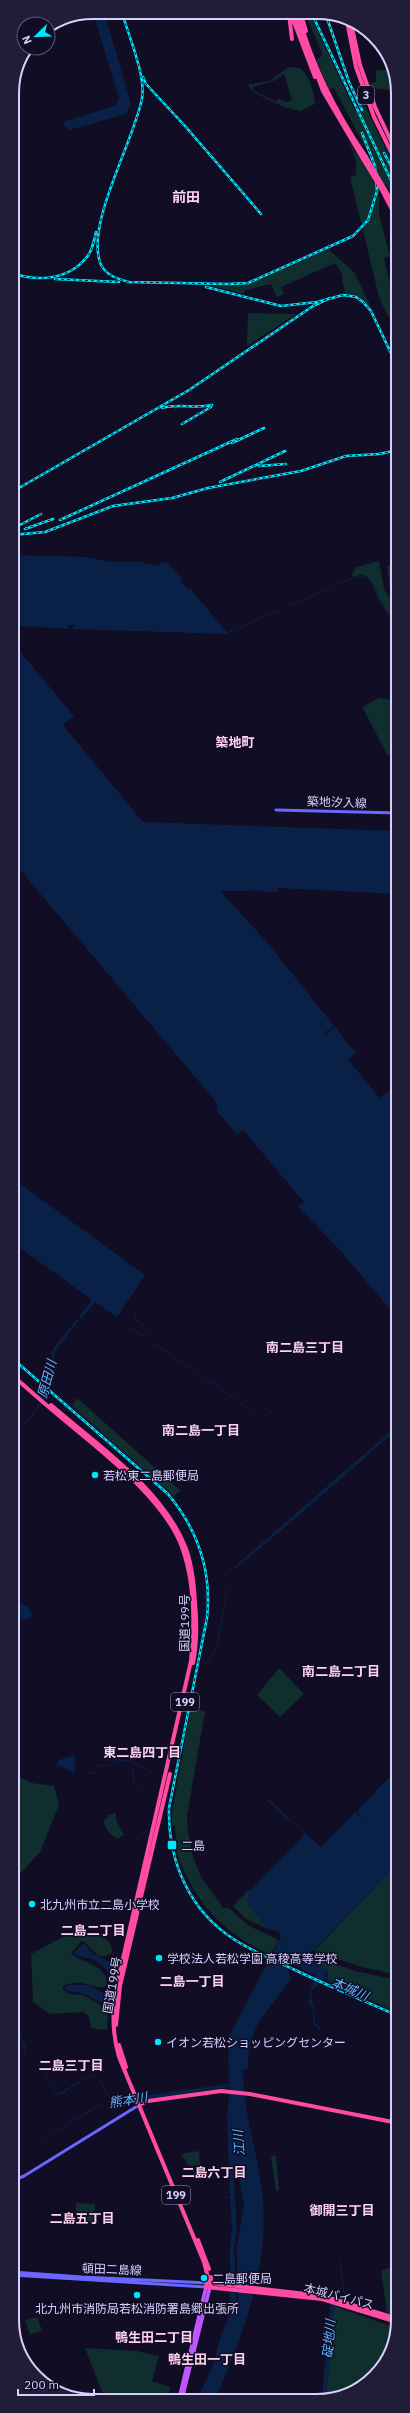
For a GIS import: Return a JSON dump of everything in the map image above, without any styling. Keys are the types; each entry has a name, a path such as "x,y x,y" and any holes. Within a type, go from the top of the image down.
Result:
{"highway":[{"path":"290,19 292,39"},
{"path":"293,19 308,64 330,105 365,158 391,207"},
{"path":"297,19 309,57 330,105"},
{"path":"300,19 319,72 341,117 391,201"},
{"path":"303,19 319,72"},
{"name":"3","path":"348,26 356,67 374,117 391,152"},
{"name":"3","path":"352,28 360,65 374,104 391,141"},
{"name":"国道199号","path":"19,1378 123,1466 151,1495 180,1534 192,1570 196,1609 194,1661 117,2001 117,2038 138,2100"},
{"name":"国道199号","path":"19,1381 121,1468 149,1497 177,1536 188,1571 193,1609 191,1661 114,2000 114,2026 117,2048 138,2100"},
{"path":"138,2100 228,2091 391,2122"},
{"name":"199","path":"138,2100 207,2261 209,2285"},
{"name":"本城バイパス","path":"209,2285 323,2296 342,2304 391,2320"},
{"name":"本城バイパス","path":"258,2289 342,2304 391,2317"}],"main road":[{"name":"築地汐入線","path":"276,810 391,813"},
{"path":"19,2178 138,2100"},
{"name":"頓田二島線","path":"19,2272 209,2285"},
{"name":"頓田二島線","path":"19,2275 209,2285"},
{"path":"181,2394 209,2285"}],"green space":[{"path":"307,19 312,19 355,111 365,106 391,160 391,194 386,184 379,188 379,215 390,256 384,258 391,288 391,318 389,318 379,297 350,177 356,175 356,159 348,141 374,179 376,168 334,88 329,90 316,60 323,55"},
{"path":"289,67 300,68 309,80 315,104 300,111 284,107 253,92 248,85 269,81","holes":["284,73 292,100 287,102 278,99 277,102 254,91 252,87 276,80"]},
{"path":"376,70 387,70 391,90 372,88 371,83 376,82"},
{"path":"328,249 354,272 372,309 359,297 345,294 341,272 335,263 281,287 284,294 277,297 271,284 245,290 243,294 213,286 249,284"},
{"path":"248,313 296,314 247,346"},
{"path":"379,561 384,589 391,599 391,615 380,600 369,579 360,575 353,577 352,575 356,567"},
{"path":"391,564 391,590 390,589 387,566"},
{"path":"379,698 391,700 391,754 388,756 362,707"},
{"path":"77,1398 181,1491 173,1496 72,1406"},
{"path":"279,1668 304,1694 280,1717 257,1695"},
{"path":"191,1707 205,1712 187,1816 188,1832 193,1857 201,1877 223,1908 229,1908 249,1926 279,1940 270,1955 236,1935 210,1912 191,1884 182,1867 175,1848 177,1848 175,1826 172,1825 172,1811"},
{"path":"19,1777 31,1783 54,1786 59,1805 40,1852 21,1873 19,1873"},
{"path":"116,1813 116,1820 124,1835 117,1839 109,1833 103,1822 109,1815"},
{"path":"391,1870 391,1973 362,1967 314,1951"},
{"path":"248,1891 248,1904 268,1929 246,1919 233,1906"},
{"path":"85,1931 99,1936 107,1941 112,1948 112,1953 106,1956 98,1955 82,1941 71,1953 100,1969 106,1980 106,1987 76,1983 63,1986 63,1990 69,1994 83,1995 100,2004 108,2016 107,2030 91,2028 89,2016 83,2012 50,2014 33,2002 31,1954 68,1934"},
{"path":"310,1955 355,1971 391,1979 391,2010 328,1981 327,1969 311,1958"},
{"path":"199,2151 200,2165 189,2166 181,2154"},
{"path":"273,2155 276,2156 279,2190 276,2191 271,2157"},
{"path":"76,2203 95,2204 94,2224 75,2223"},
{"path":"391,2267 391,2314 387,2313 381,2271"},
{"path":"334,2306 391,2326 387,2344 373,2369 366,2376 350,2386 341,2390 325,2394"},
{"path":"37,2317 42,2330 30,2335 25,2320"},
{"path":"85,2348 137,2351 159,2356 152,2381 170,2387 169,2394 103,2394"}],"water":[{"path":"95,19 106,19 131,104 126,114 69,130 62,122 115,106 119,99"},
{"path":"19,555 87,557 111,562 143,562 144,564 159,565 160,562 168,563 183,580 181,582 188,590 190,588 228,634 72,629 75,625 68,625 68,629 37,627 37,624 36,627 20,626 20,624 19,625"},
{"path":"19,650 74,716 63,725 143,822 391,831 391,894 278,888 277,892 252,891 250,887 250,891 220,891 266,941 334,1026 325,1032 326,1034 335,1027 356,1053 349,1059 345,1055 380,1098 389,1091 391,1093 391,1311 339,1249 298,1207 304,1202 243,1130 237,1134 216,1110 218,1106 19,868"},
{"path":"19,1183 145,1275 117,1317 95,1302 81,1319 79,1317 92,1300 19,1247"},
{"path":"77,1319 79,1321 55,1351 46,1398 19,1431 44,1396 53,1349"},
{"path":"391,1431 391,1435 274,1537 227,1574 217,1579 226,1574"},
{"path":"22,1603 30,1609 32,1616 30,1618 19,1619 19,1604"},
{"path":"75,1755 75,1774 64,1767 56,1765 59,1760"},
{"path":"391,1775 391,1870 309,1955 327,1969 328,1971 325,1973 329,1979 391,2008 323,1978 318,1986 312,1989 315,2023 321,2028 320,2030 313,2024 314,2012 309,2003 311,1988 316,1976 291,1963 287,1968 291,1979 261,2019 251,2040 248,2068 243,2071 245,2101 262,2191 264,2218 262,2245 258,2272 245,2324 217,2394 200,2394 212,2367 221,2336 231,2311 238,2304 237,2246 244,2205 238,2173 235,2175 234,2182 237,2230 234,2246 236,2301 234,2304 230,2304 230,2248 232,2229 230,2198 210,2198 230,2197 227,2114 230,2087 148,2099 107,2102 111,2100 99,2080 90,2076 58,2096 39,2065 26,2057 39,2064 58,2094 90,2075 100,2080 112,2100 229,2084 228,2038 281,1937 280,1933 267,1928 248,1904 248,1891 234,1903 247,1890 252,1889 305,1834 265,1799 270,1800 321,1847 355,1812 363,1819 357,1811"},
{"path":"84,1943 93,1954 117,1965 115,1974 107,1972 101,1964 89,1958 75,1955 74,1953"},
{"path":"69,1985 89,1985 108,1996 107,2011 104,2012 103,2003 85,1994 65,1990 65,1987"},
{"path":"19,2031 25,2045 26,2057"},
{"path":"105,2103 19,2155 19,2155 95,2107"}],"waterway":[{"path":"227,633 357,576 368,579 374,586 382,606 391,616"},
{"path":"135,1314 136,1320 151,1331"},
{"path":"128,1326 144,1337"},
{"path":"152,1342 196,1372"},
{"path":"203,1377 252,1411"},
{"path":"261,1405 273,1414"},
{"path":"72,1406 173,1496"},
{"path":"70,1409 170,1498"},
{"path":"275,1415 283,1421"},
{"path":"171,1499 193,1534 201,1554 205,1574"},
{"path":"204,1666 217,1647 227,1588"},
{"path":"199,1650 205,1614 206,1589"},
{"path":"112,1763 118,1760 132,1761"},
{"path":"134,1763 155,1775"},
{"path":"87,1773 94,1774 98,1766 109,1765"},
{"path":"133,1770 134,1785 141,1793"},
{"path":"141,1835 151,1828"},
{"path":"134,1840 140,1835"},
{"name":"碇地川","path":"340,2261 345,2299"},
{"name":"碇地川","path":"325,2394 332,2306 345,2299"}],"railway":[{"path":"124,19 139,67 143,89 142,98 138,116 112,182 99,228 98,248 103,269 121,280 129,282 248,283 353,236 368,220 377,191 375,166 362,133"},
{"path":"314,19 391,180"},
{"path":"328,20 349,82 362,110"},
{"path":"143,77 146,84 185,126 261,214"},
{"path":"384,153 391,166"},
{"path":"19,275 32,278 42,278 61,275 70,271 88,256 96,232"},
{"path":"55,279 119,282"},
{"path":"206,287 281,306 317,302 343,295 356,297 371,311 391,353"},
{"path":"19,488 189,390 313,306 330,298"},
{"path":"162,408 174,406 212,405"},
{"path":"182,424 211,407"},
{"path":"232,443 264,428"},
{"path":"60,520 237,439"},
{"path":"220,482 285,451"},
{"path":"19,534 45,532 113,506 172,498 208,488 301,471 346,456 379,454 391,451"},
{"path":"259,466 286,464"},
{"path":"19,525 41,514"},
{"path":"25,529 53,519"},
{"path":"19,1364 168,1494 187,1522 201,1552 207,1584 207,1618 169,1808 172,1847 184,1883 205,1915 235,1940 272,1960 391,2013"}],"place":[{"name":"若松東二島郵便局","path":"95,1475"},
{"name":"二島","path":"172,1845"},
{"name":"北九州市立二島小学校","path":"32,1904"},
{"name":"学校法人若松学園 高稜高等学校","path":"159,1958"},
{"name":"イオン若松ショッピングセンター","path":"158,2042"},
{"name":"二島郵便局","path":"204,2278"},
{"name":"北九州市消防局若松消防署島郷出張所","path":"137,2295"}],"district":[{"name":"前田","path":"186,197"},
{"name":"築地町","path":"235,742"},
{"name":"南二島三丁目","path":"305,1347"},
{"name":"南二島一丁目","path":"201,1430"},
{"name":"南二島二丁目","path":"341,1671"},
{"name":"東二島四丁目","path":"142,1752"},
{"name":"二島二丁目","path":"93,1930"},
{"name":"二島一丁目","path":"192,1981"},
{"name":"二島三丁目","path":"71,2065"},
{"name":"二島六丁目","path":"214,2172"},
{"name":"御開三丁目","path":"342,2210"},
{"name":"二島五丁目","path":"82,2218"},
{"name":"鴨生田二丁目","path":"154,2337"},
{"name":"鴨生田一丁目","path":"207,2359"}],"water label":[{"name":"原田川","path":"47,1379"},
{"name":"本城川","path":"350,1989"},
{"name":"熊本川","path":"128,2100"},
{"name":"江川","path":"239,2143"}]}
